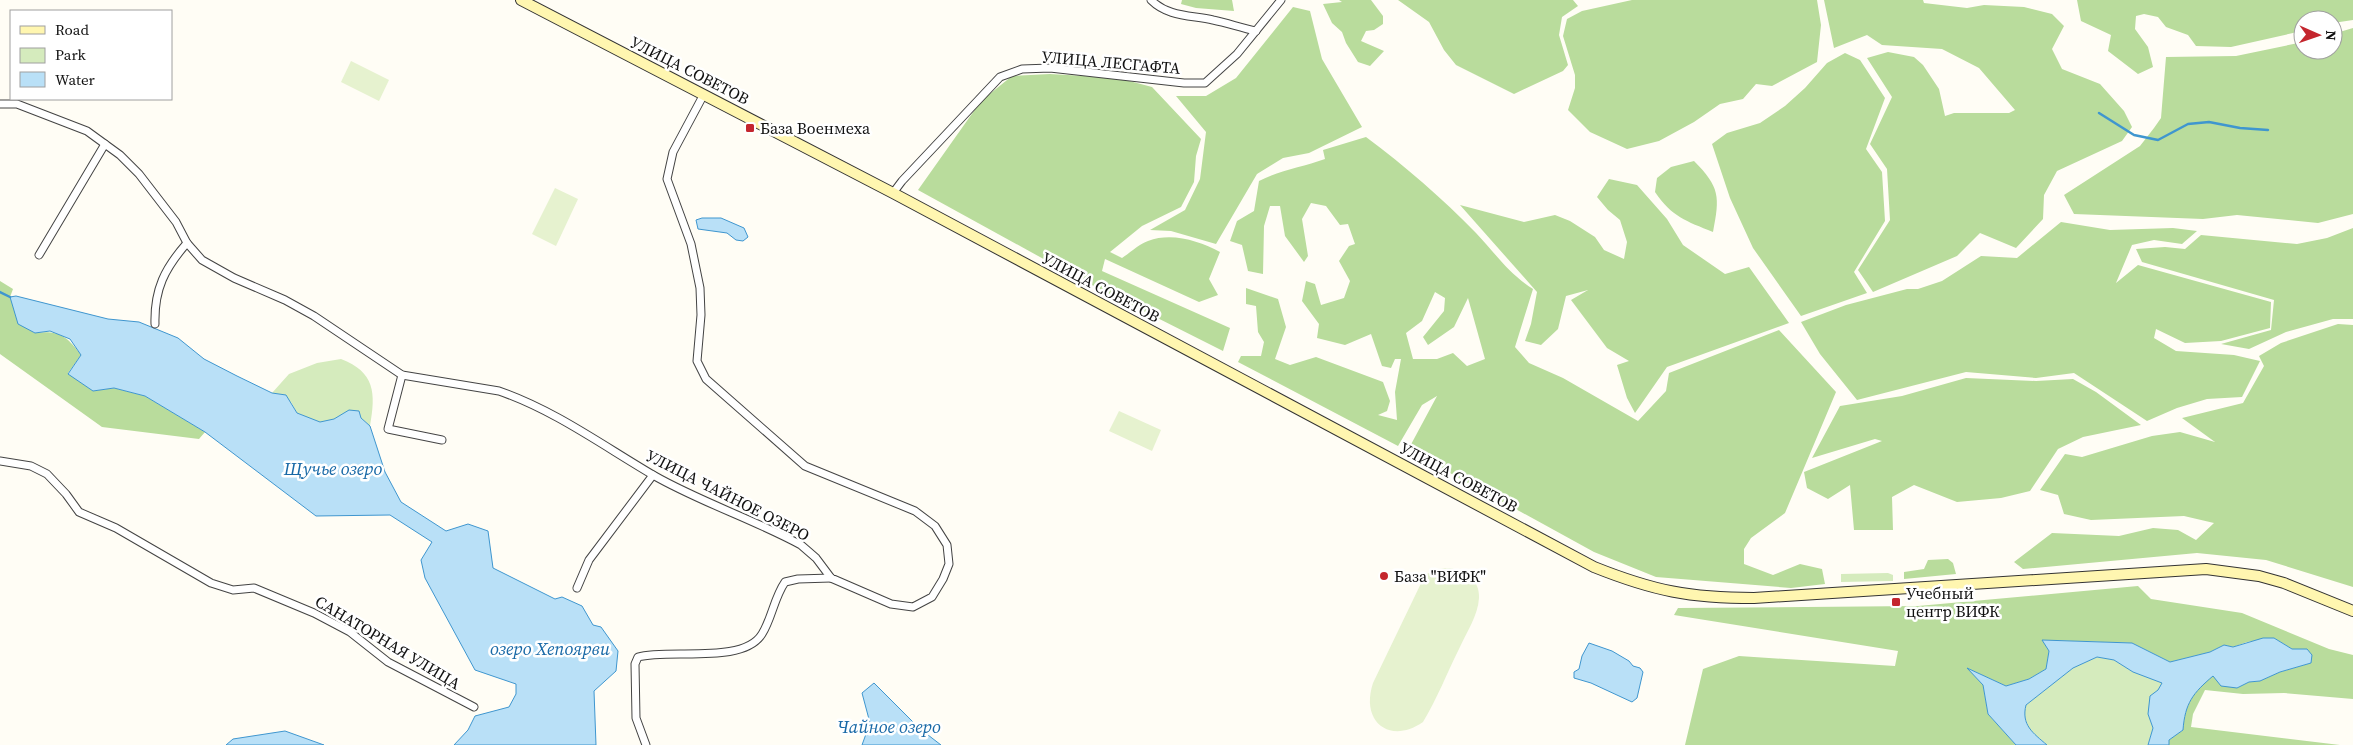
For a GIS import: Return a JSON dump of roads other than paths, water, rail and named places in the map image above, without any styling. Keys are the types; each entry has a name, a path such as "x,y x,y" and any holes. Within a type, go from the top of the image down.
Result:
{"main road":[{"name":"УЛИЦА СОВЕТОВ","path":"521,0 894,193 1594,567 1635,584 1670,593 1725,598 1809,596 2206,569 2259,576 2284,583 2353,611"}],"street":[{"path":"1151,0 1159,8 1171,13 1213,20 1256,31"},
{"name":"УЛИЦА ЛЕСГАФТА","path":"894,193 902,181 1000,77 1022,69 1050,68 1184,83 1205,83 1237,54 1281,0"},
{"path":"646,745 636,718 635,664 638,657 672,653 735,652 761,635 779,591 785,582 798,579 831,578 891,604 913,607 932,597 943,579 948,564 947,546 935,526 915,511 805,466 706,379 698,361 701,315 700,288 691,244 667,179 673,152 704,94"},
{"name":"УЛИЦА ЧАЙНОЕ ОЗЕРО","path":"0,104 17,104 87,131 120,155 152,188 176,222 187,243 202,260 314,316 402,375 499,391 514,396 553,415 653,475 801,545 816,558 831,578"},
{"path":"39,255 105,144"},
{"path":"155,324 155,308 160,284 171,262 187,243"},
{"path":"402,375 388,429 442,440"},
{"name":"САНАТОРНАЯ УЛИЦА","path":"0,461 31,466 47,474 66,494 79,512 116,528 211,583 233,590 254,588 314,613 350,632 388,662 474,707"},
{"path":"577,588 589,560 653,475"}],"water":[{"path":"702,218 721,218 744,228 748,237 743,241 736,240 727,233 698,229 696,220"},
{"name":"озеро Хепоярви","path":"16,296 108,319 139,322 178,338 204,359 272,393 286,395 297,413 320,422 334,419 349,410 359,411 361,418 370,426 385,472 401,502 446,531 468,524 488,531 493,568 555,599 562,597 582,606 593,625 601,627 618,651 616,671 594,691 596,745 454,745 468,730 475,716 509,707 516,694 516,684 475,670 425,578 421,560 432,542 390,515 316,516 205,432 145,396 114,388 93,391 68,374 81,355 70,339 50,331 35,333 18,324 10,297"},
{"path":"2263,638 2274,638 2292,649 2307,649 2312,655 2311,663 2280,672 2260,681 2249,682 2237,688 2221,686 2213,676 2191,699 2183,730 2169,740 2169,745 2148,745 2153,728 2148,714 2150,696 2158,690 2162,683 2133,672 2114,660 2097,657 2073,668 2026,705 2025,718 2029,728 2047,745 2016,745 1988,714 1983,685 1967,668 2006,686 2029,679 2046,669 2049,651 2042,640 2132,643 2170,662 2210,652 2224,645 2233,647"},
{"path":"1589,643 1612,651 1629,661 1633,666 1640,668 1643,672 1637,698 1632,702 1591,683 1574,678 1574,672 1579,669 1582,656"},
{"name":"Чайное озеро","path":"874,683 919,728 941,745 862,745 870,723 862,693"},
{"path":"285,731 324,745 226,745 233,739"}],"waterway":[{"path":"2099,113 2134,135 2158,140 2188,124 2209,122 2240,128 2268,130"},
{"path":"0,292 10,297"}],"place":[{"name":"База Военмеха","path":"750,128"},
{"name":"База \"ВИФК\"","path":"1384,576"},
{"name":"Учебный центр ВИФК","path":"1896,602"}],"water label":[{"name":"Щучье озеро","path":"333,468"}]}
